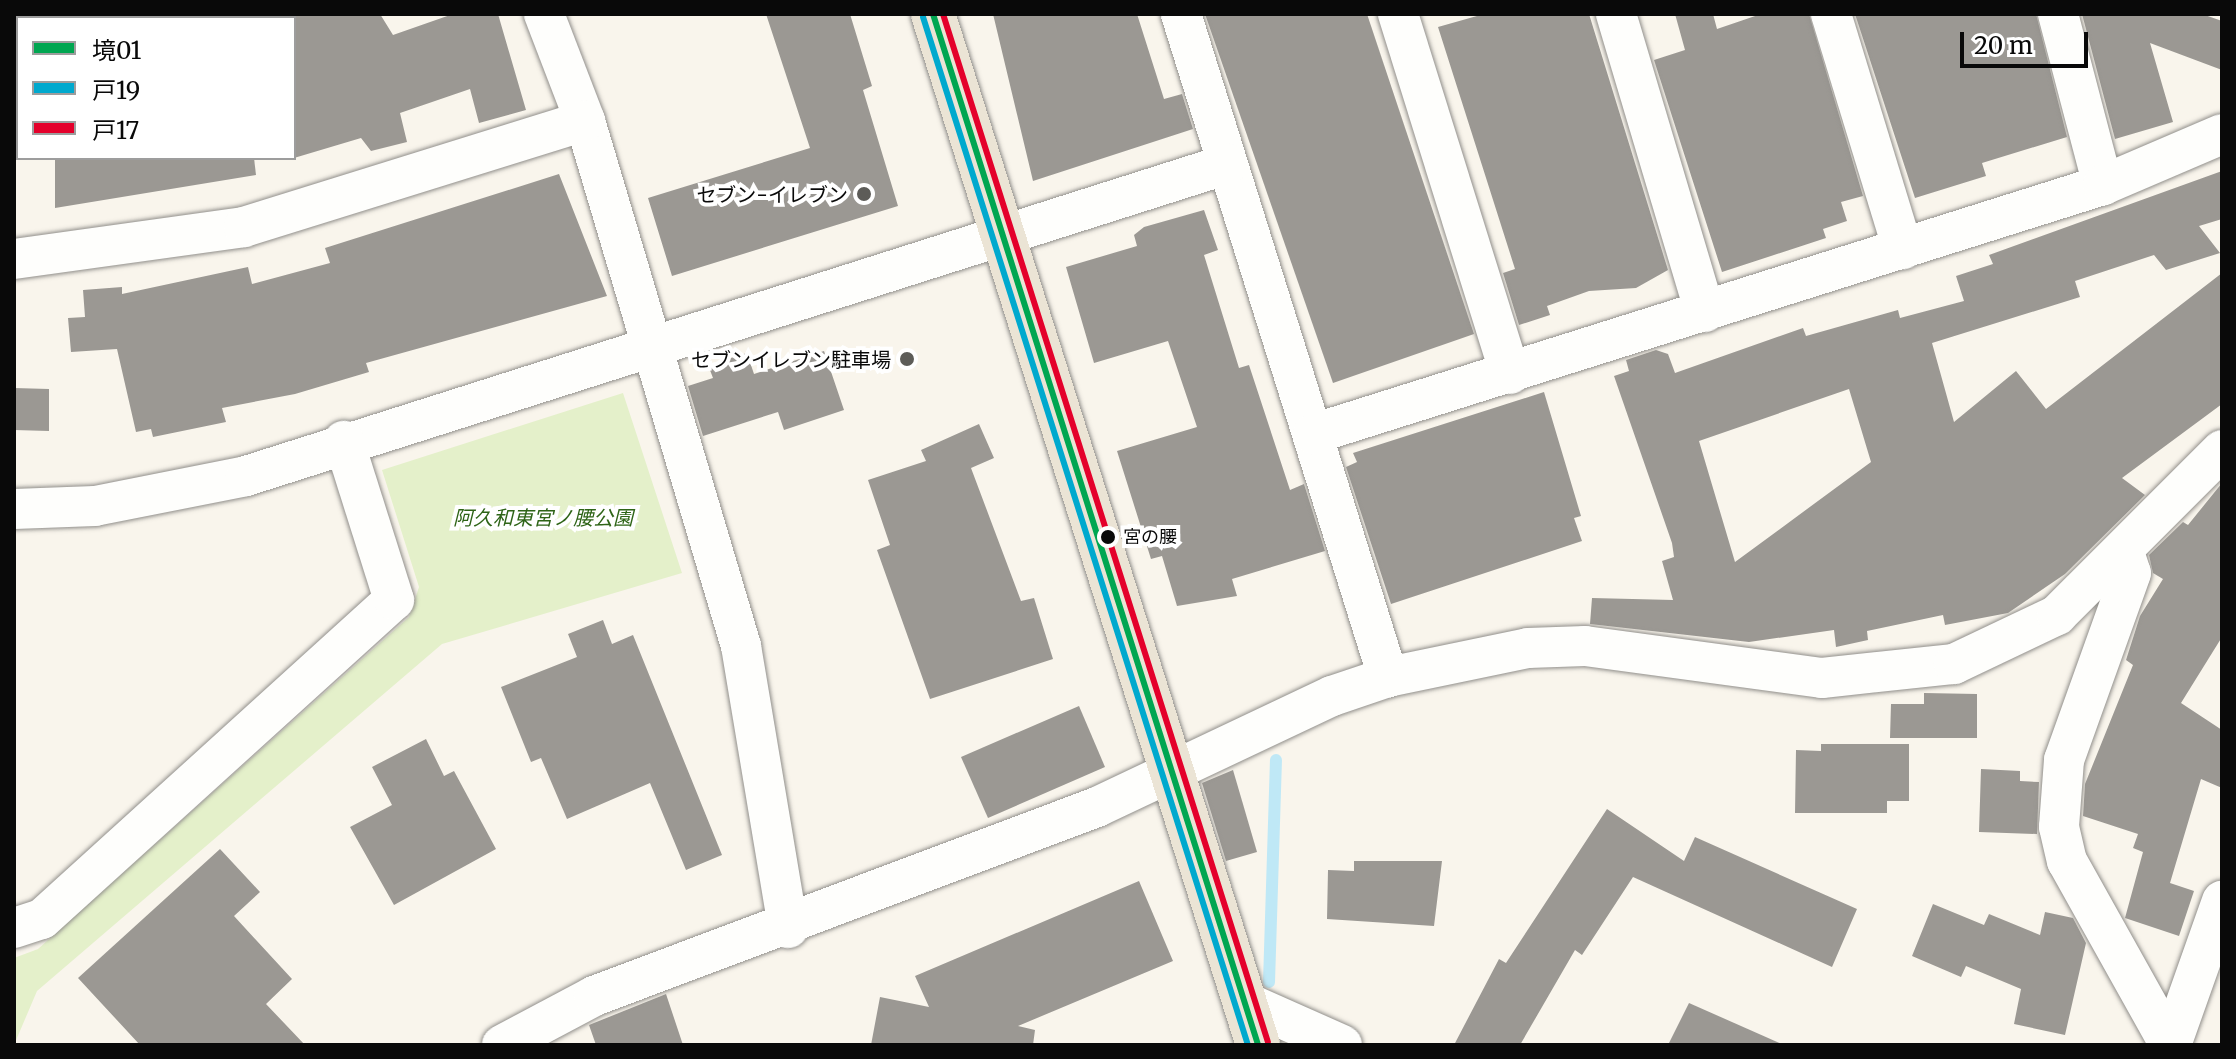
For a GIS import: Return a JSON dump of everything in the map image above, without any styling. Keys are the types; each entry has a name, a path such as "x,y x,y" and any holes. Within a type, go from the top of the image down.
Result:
{"main road":[{"path":"933,14 1170,774 1258,1045"}],"street":[{"path":"544,14 585,121 741,646 788,928"},
{"path":"1181,14 1388,677"},
{"path":"1398,14 1510,374"},
{"path":"1616,14 1705,312"},
{"path":"1831,14 1903,249"},
{"path":"2058,14 2103,185"},
{"path":"14,259 244,227 585,121"},
{"path":"1313,434 2103,185 2222,134"},
{"path":"14,509 95,506 246,476 344,441 652,342 1228,164"},
{"path":"14,928 42,919 394,600 344,441"},
{"path":"502,1045 594,996 788,928 1170,774 1332,696 1388,677 1528,648 1585,646 1807,677 1914,671 2010,642 2057,615 2124,552 2222,450"},
{"path":"2124,552 2131,573 2064,760 2059,827 2067,861 2171,1045"},
{"path":"2171,1045 2222,901"},
{"path":"1245,1002 1342,1045"}],"green space":[{"name":"阿久和東宮ノ腰公園","path":"623,393 682,573 442,644 37,991 14,1045 14,958 38,949 409,617 419,587 382,470"}],"building":[{"path":"380,14 393,35 453,14 498,14 526,110 479,123 470,89 400,113 407,142 371,151 361,138 296,157 294,16"},
{"path":"766,14 850,14 872,86 863,90 898,206 672,276 648,198 810,148"},
{"path":"993,14 1137,14 1164,99 1182,94 1193,129 1033,181"},
{"path":"1205,14 1367,14 1474,334 1333,383"},
{"path":"1484,14 1589,14 1668,270 1636,288 1589,291 1547,306 1550,315 1519,325 1503,273 1515,269 1438,27"},
{"path":"1675,14 1713,14 1717,29 1761,14 1809,14 1863,196 1841,202 1847,221 1823,229 1826,238 1722,272 1654,60 1685,50"},
{"path":"1855,14 2036,14 2067,137 1982,163 1986,176 1915,198"},
{"path":"2082,14 2202,14 2222,21 2222,70 2150,43 2173,122 2115,139"},
{"path":"55,160 254,160 256,175 55,208"},
{"path":"2222,171 2222,219 2199,226 2220,253 2166,270 2154,255 2075,281 2080,297 1932,343 1954,422 2016,371 2046,409 2222,273 2222,404 2122,478 2145,495 2065,574 2008,613 1945,625 1943,615 1867,631 1868,640 1836,647 1834,630 1749,642 1590,624 1592,598 1673,600 1662,561 1674,557 1672,543 1614,376 1629,371 1626,360 1656,350 1668,354 1675,373 1803,328 1806,336 1898,310 1900,318 1964,301 1956,276 1993,264 1989,255","holes":["1849,389 1871,462 1735,562 1699,441"]},
{"path":"559,174 607,296 366,363 369,372 295,394 222,408 226,422 153,437 151,429 136,432 117,349 71,352 68,318 85,317 83,290 122,287 122,294 248,267 252,284 330,263 325,248"},
{"path":"1204,210 1218,250 1204,255 1239,368 1249,365 1290,490 1304,484 1325,551 1232,579 1237,596 1177,606 1162,556 1151,559 1117,451 1197,427 1168,341 1094,363 1066,267 1137,246 1134,235 1144,227"},
{"path":"824,351 844,410 784,430 778,412 703,436 688,386 713,378 708,365 747,353 754,374"},
{"path":"14,388 49,389 49,431 14,430"},
{"path":"1544,392 1581,516 1574,518 1582,541 1391,604 1346,467 1357,462 1353,453"},
{"path":"979,424 994,458 971,468 1021,601 1034,598 1053,659 930,699 877,550 890,545 868,480 926,461 921,450"},
{"path":"2222,483 2222,637 2181,703 2222,730 2222,788 2201,779 2170,883 2194,891 2179,936 2125,918 2143,852 2133,848 2138,834 2083,816 2085,784 2133,665 2126,660 2140,616 2163,579 2153,573 2149,555 2183,522 2188,525"},
{"path":"603,620 612,644 633,635 722,855 686,870 650,783 567,819 541,758 531,762 501,687 577,657 568,634"},
{"path":"1924,693 1977,694 1977,738 1890,738 1891,704 1924,704"},
{"path":"1079,706 1105,767 988,818 961,757"},
{"path":"426,739 444,776 454,771 496,849 394,905 350,827 392,805 372,767"},
{"path":"1821,744 1909,744 1909,801 1887,801 1887,813 1795,813 1796,750 1821,751"},
{"path":"1981,769 2020,771 2020,781 2039,782 2037,834 1979,832"},
{"path":"1233,770 1257,852 1226,861 1202,783"},
{"path":"1607,809 1684,861 1695,837 1857,909 1832,967 1633,877 1582,955 1575,950 1520,1045 1454,1045 1499,959 1506,963"},
{"path":"220,849 260,892 234,916 292,979 266,1004 305,1045 140,1045 78,978"},
{"path":"1354,861 1442,861 1434,926 1327,919 1328,870 1354,871"},
{"path":"1139,881 1173,961 1018,1026 1035,1030 1033,1045 871,1045 880,997 929,1007 915,976"},
{"path":"1933,904 1984,925 1989,914 2040,935 2045,912 2073,918 2086,943 2065,1035 2014,1024 2021,989 1966,966 1961,977 1912,956"},
{"path":"666,994 683,1045 596,1045 589,1025"},
{"path":"1689,1003 1784,1045 1668,1045"}],"waterway":[{"path":"1269,982 1276,760"}],"transit line":[{"name":"境01","path":"933,14 1258,1045"},
{"name":"戸17","path":"943,14 1268,1042"},
{"name":"戸19","path":"923,17 1248,1045"}],"place":[{"name":"セブン-イレブン","path":"864,194"},
{"name":"セブンイレブン駐車場","path":"907,359"},
{"name":"宮の腰","path":"1108,537"}]}
